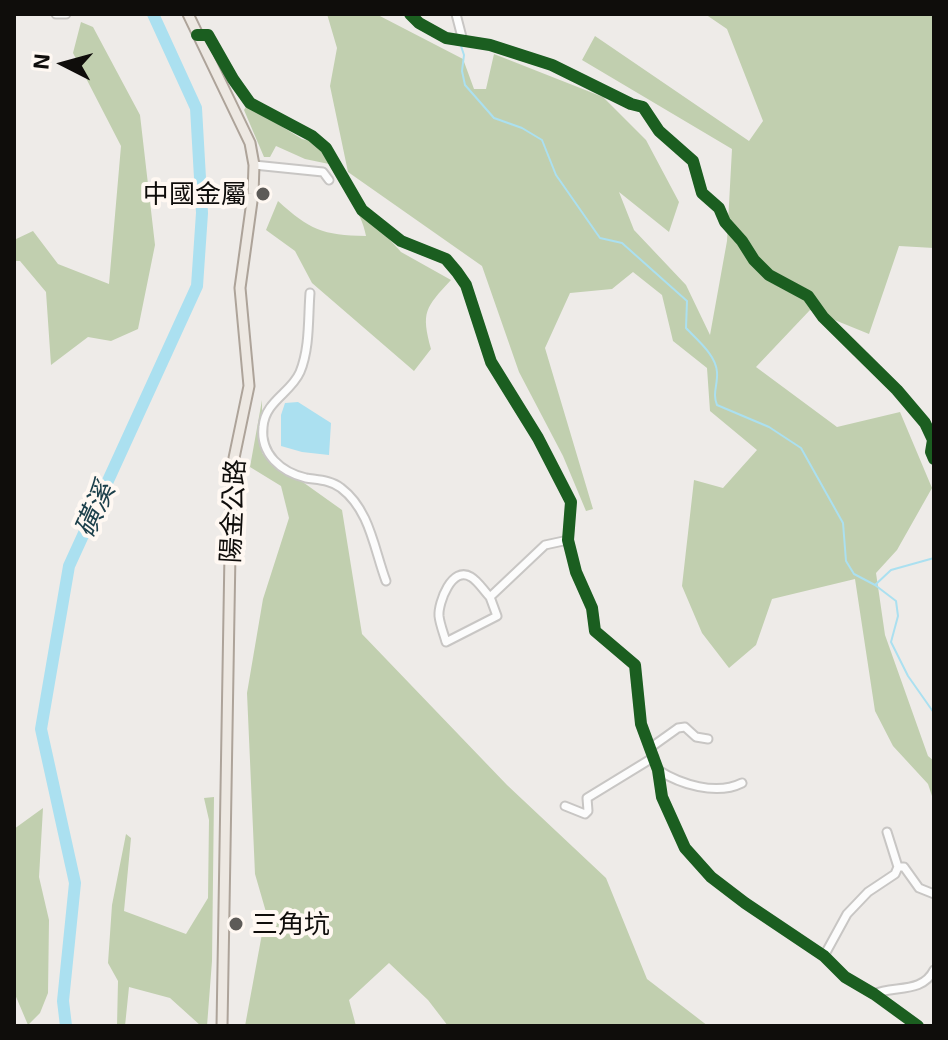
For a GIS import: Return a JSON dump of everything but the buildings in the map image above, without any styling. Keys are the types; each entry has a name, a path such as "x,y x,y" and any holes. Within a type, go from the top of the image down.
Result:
{"main road":[{"name":"陽金公路","path":"188,14 250,143 254,165 240,288 249,386 234,458 231,494 222,1026"}],"street":[{"path":"56,14 66,14"},
{"path":"410,14 419,23 459,40 490,45 552,65 643,107 659,131 693,161 702,193 719,208 725,222 754,260 769,275 808,296 823,317 897,390 925,423 933,440 931,452 934,459"},
{"path":"456,14 459,40"},
{"path":"197,35 208,35 250,103 319,141 362,210 401,241 446,259 466,285 491,362 538,438 571,502 568,540 576,572 592,608 595,631 635,665 641,724 658,770 662,797 685,848 711,877 824,956 845,977 918,1026"},
{"path":"254,165 323,172 329,180"},
{"path":"310,293 305,359 298,376 266,413 263,442 268,455 277,464 301,476 330,482 341,488 356,504 366,518 386,581"},
{"path":"490,597 545,545 568,540"},
{"path":"456,577 471,577 490,597 497,616 446,642 438,614 447,588 456,577"},
{"path":"650,748 678,728 685,727 696,737 708,739"},
{"path":"565,806 585,814 588,811 587,798 654,757"},
{"path":"658,770 703,789 734,787 742,783"},
{"path":"824,956 847,914 868,892 895,874 898,867 887,832"},
{"path":"898,867 904,867 919,888 934,894"},
{"path":"874,994 885,989 909,988 929,980 934,970"}],"green space":[{"path":"327,14 376,14 463,59 474,89 486,89 494,54 603,97 646,140 679,202 669,232 619,192 634,230 686,285 710,335 727,241 732,149 582,60 595,36 749,141 763,121 727,29 705,14 934,14 934,248 899,246 869,334 810,310 756,367 837,427 900,412 932,488 897,550 876,573 885,635 928,756 934,761 934,802 928,784 893,746 875,711 855,579 772,599 756,645 729,668 702,633 682,586 694,480 723,488 757,450 710,411 707,368 673,341 662,295 633,272 612,289 570,293 545,348 593,509 586,511 563,456 519,372 482,266 348,172 330,86 337,48"},
{"path":"81,22 93,27 140,115 155,245 138,329 111,341 88,337 51,365 46,292 20,261 14,261 14,240 33,231 58,264 109,284 121,146 73,53"},
{"path":"247,105 302,139 318,143 373,221 401,252 451,280 428,311 426,327 431,349 414,371 312,283 295,251 266,230 278,201 299,219 318,229 366,236 355,208 329,164 305,159 276,146 270,157 264,157 244,110"},
{"path":"262,400 262,453 342,510 362,634 507,785 606,878 647,979 708,1026 448,1026 428,1000 389,963 349,1000 356,1026 245,1026 266,912 255,874 247,693 263,599 289,518 281,486 250,467"},
{"path":"214,797 212,961 207,1026 201,1026 170,998 129,987 125,1026 117,1026 118,981 108,963 112,905 126,834 131,838 124,911 186,934 208,898 209,820 204,798"},
{"path":"43,808 39,877 49,920 48,993 40,1013 28,1025 14,992 14,829"}],"water":[{"path":"298,402 331,423 329,455 281,446 281,415 285,403"}],"waterway":[{"name":"磺溪","path":"66,1026 63,1001 75,883 41,729 69,566 197,286 202,213 196,108 153,14"},
{"path":"460,43 464,55 462,71 465,85 494,118 522,128 542,140 556,175 600,238 622,243 687,301 686,328 705,348 716,366 717,405 769,427 801,448 843,523 846,561 854,574 896,601 898,616 891,642 908,676 934,713"},
{"path":"875,585 891,570 934,558"}],"cycle path":[{"path":"410,14 419,23 446,38 490,45 552,65 643,107 659,131 693,161 702,193 719,208 725,222 754,260 769,275 808,296 823,317 897,390 925,423 933,440 931,452 934,459"},
{"path":"197,35 208,35 250,103 312,136 326,148 362,210 401,241 446,259 466,285 491,362 538,438 571,502 568,540 576,572 592,608 595,631 635,665 641,724 658,770 662,797 685,848 711,877 745,903 824,956 845,977 918,1026"}],"place":[{"name":"中國金屬","path":"263,194"},
{"name":"三角坑","path":"236,924"}]}
